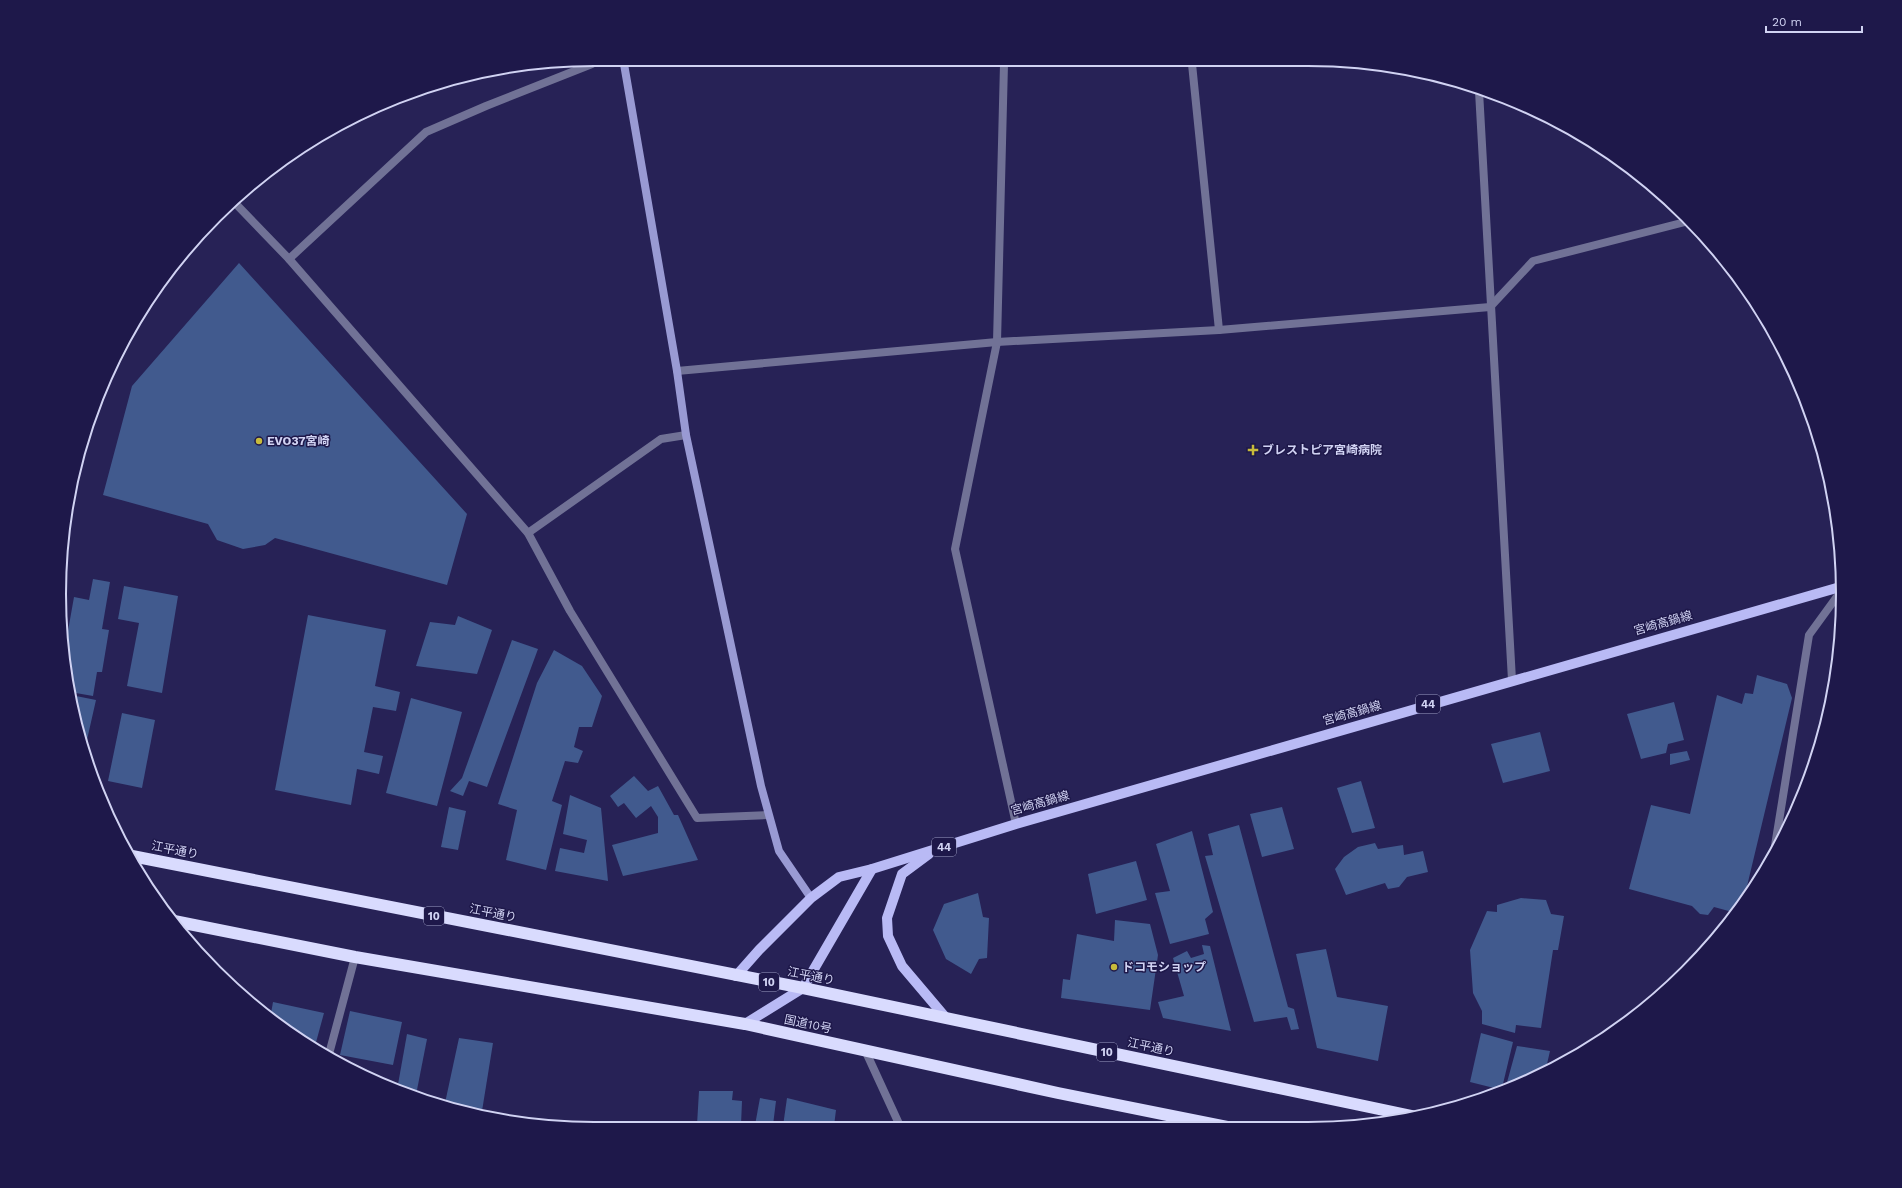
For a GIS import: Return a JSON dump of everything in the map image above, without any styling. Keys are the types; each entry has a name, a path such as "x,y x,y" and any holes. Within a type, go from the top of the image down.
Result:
{"highway":[{"name":"江平通り","path":"136,857 803,988 1400,1114"},
{"path":"181,922 355,957 744,1024"},
{"name":"国道10号","path":"744,1024 865,1050"},
{"path":"865,1050 1203,1122"}],"main road":[{"name":"宮崎高鍋線","path":"736,976 759,950 811,898 839,877 872,869 1016,824 1512,680 1836,588"},
{"path":"935,849 902,874 887,918 888,936 902,966 946,1018"},
{"path":"744,1024 803,988 872,869"}],"street":[{"path":"289,259 426,132 486,106 586,66"},
{"path":"624,66 677,371 686,435 761,786 778,851 811,898"},
{"path":"1004,66 997,342 955,549 1016,824"},
{"path":"1192,66 1219,330"},
{"path":"1479,94 1512,680"},
{"path":"237,205 289,259 528,533 570,611 697,818 768,815"},
{"path":"677,371 997,342 1219,330 1490,307 1533,261 1682,222"},
{"path":"528,533 661,439 686,435"},
{"path":"1776,838 1809,635 1836,598"},
{"path":"330,1051 355,957"},
{"path":"865,1050 898,1122"}],"building":[{"name":"EVO37宮崎","path":"239,263 467,514 447,585 275,538 265,545 243,549 217,540 208,524 103,495 132,386"},
{"path":"93,579 110,582 102,629 109,630 102,672 97,672 93,696 75,693 68,633 74,597 89,600"},
{"path":"124,586 178,596 162,693 127,686 139,623 118,619"},
{"path":"308,615 386,630 375,686 400,692 396,711 373,707 364,752 383,756 379,774 357,769 351,805 275,790"},
{"path":"458,616 492,630 477,674 416,666 430,622 455,625"},
{"path":"512,640 538,649 487,787 469,781 463,796 450,791 462,778"},
{"path":"554,650 582,666 602,696 592,727 579,727 574,747 583,751 578,763 565,761 552,801 562,805 546,870 506,860 517,810 498,804 537,683"},
{"path":"1757,675 1787,684 1792,698 1747,887 1730,911 1714,907 1708,915 1700,914 1692,906 1629,889 1651,805 1690,814 1717,695 1742,704 1745,693 1753,694"},
{"path":"76,696 96,700 87,740"},
{"path":"411,698 462,712 437,806 386,793"},
{"path":"1674,702 1684,740 1668,744 1666,753 1641,759 1627,714"},
{"path":"122,713 155,720 142,788 108,781"},
{"path":"1540,732 1550,771 1503,783 1491,744"},
{"path":"1687,751 1690,760 1670,765 1670,754"},
{"path":"634,776 648,791 658,786 674,815 678,815 698,860 623,876 612,845 658,833 658,817 651,806 636,818 624,803 618,807 610,796"},
{"path":"1361,781 1375,828 1352,833 1337,788"},
{"path":"570,795 601,808 608,881 555,871 560,848 584,853 587,840 563,834"},
{"path":"449,807 466,811 458,850 441,847"},
{"path":"1282,807 1294,849 1262,857 1250,814"},
{"path":"1239,825 1288,1007 1294,1009 1299,1029 1291,1030 1287,1017 1254,1022 1205,856 1213,855 1208,834"},
{"path":"1192,831 1213,912 1205,919 1209,934 1170,944 1155,893 1170,891 1156,844"},
{"path":"1375,843 1378,849 1403,845 1404,855 1423,851 1428,872 1407,877 1399,887 1388,889 1385,883 1346,895 1335,869 1344,857 1358,847"},
{"path":"1136,861 1147,900 1096,914 1088,874"},
{"path":"978,893 983,917 989,918 987,958 979,959 971,974 946,959 933,930 944,904"},
{"path":"1521,898 1546,900 1551,914 1564,916 1558,950 1553,950 1541,1028 1516,1025 1515,1033 1482,1024 1482,1011 1473,993 1470,950 1487,911 1497,912 1497,905"},
{"name":"ドコモショップ","path":"1115,920 1150,924 1158,955 1150,1010 1061,998 1063,979 1070,980 1077,934 1114,941"},
{"path":"1202,945 1210,946 1231,1031 1163,1018 1158,1002 1184,996 1173,958 1187,951 1191,958 1204,954"},
{"path":"1326,949 1337,997 1388,1006 1378,1061 1317,1048 1296,954"},
{"path":"273,1002 324,1013 316,1042 301,1033 271,1012"},
{"path":"350,1011 402,1022 393,1065 340,1055"},
{"path":"1481,1033 1513,1042 1503,1085 1494,1088 1470,1082"},
{"path":"407,1034 427,1039 417,1091 398,1084"},
{"path":"459,1038 493,1043 482,1110 446,1101"},
{"path":"1517,1046 1550,1051 1547,1064 1548,1064 1507,1083"},
{"path":"699,1091 733,1091 732,1100 742,1101 741,1122 697,1122"},
{"path":"760,1098 776,1101 773,1122 756,1122"},
{"path":"787,1098 836,1110 834,1122 784,1122"},
{"path":"668,1121 668,1122 647,1122"}],"place":[{"name":"EVO37宮崎","path":"259,441"},
{"name":"ブレストピア宮崎病院","path":"1253,450"},
{"name":"ドコモショップ","path":"1114,967"}]}
